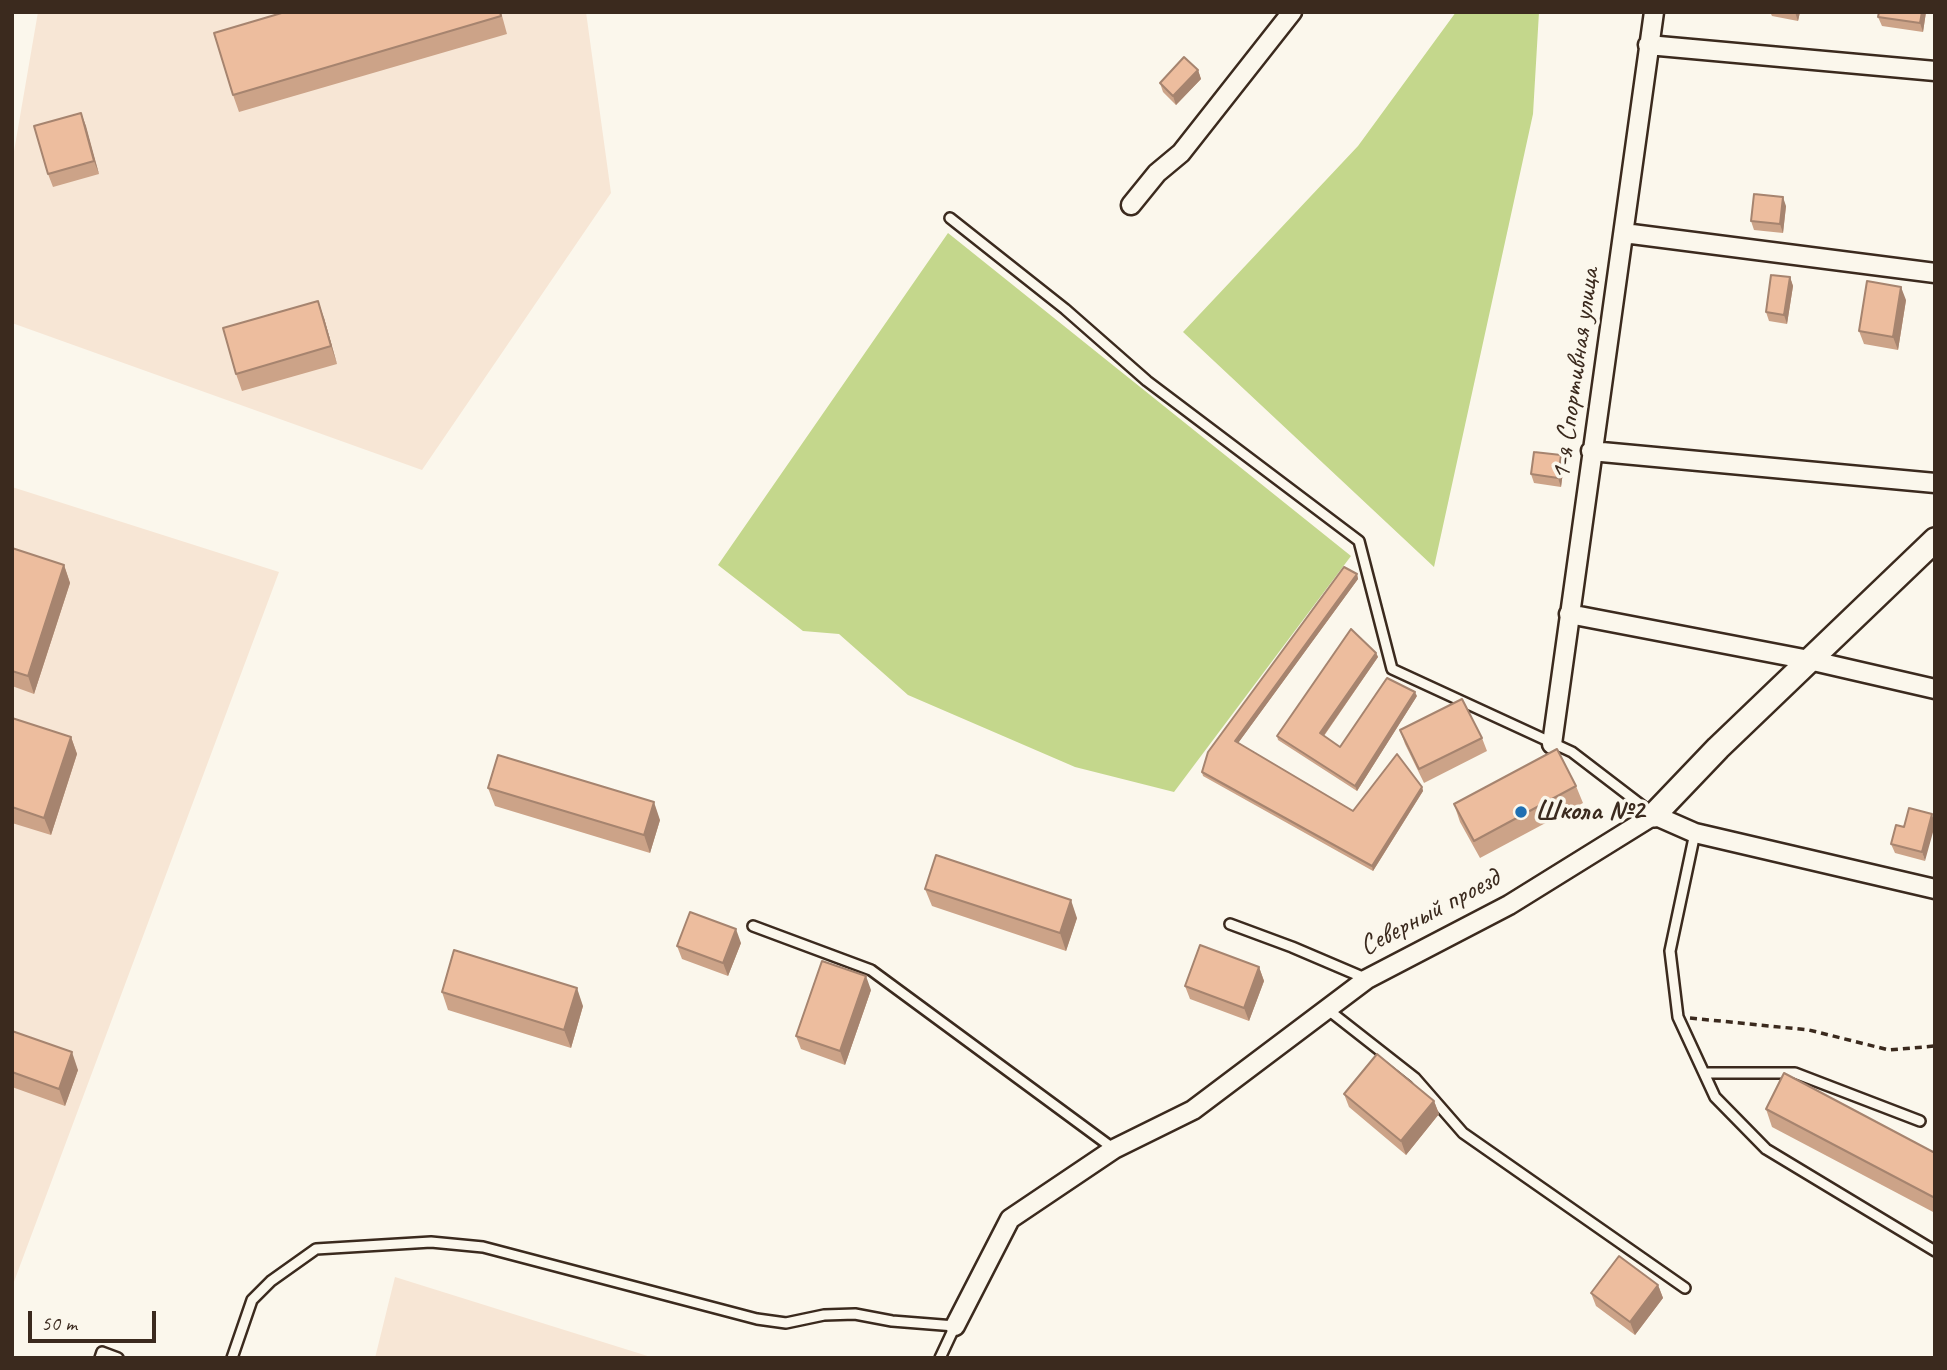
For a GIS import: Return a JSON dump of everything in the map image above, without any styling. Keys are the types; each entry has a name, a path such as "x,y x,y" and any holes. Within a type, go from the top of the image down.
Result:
{"street":[{"path":"1131,205 1157,173 1181,153 1292,12"},
{"name":"1-я Спортивная улица","path":"1552,744 1654,12"},
{"path":"1648,45 1935,71"},
{"path":"1624,233 1935,273"},
{"path":"1591,451 1935,483"},
{"name":"Северный проезд","path":"955,1326 1010,1219 1114,1149 1193,1110 1367,979 1509,905 1654,815 1809,660 1935,540"},
{"path":"1569,614 1809,660 1935,689"},
{"path":"1654,815 1695,833 1935,889"}],"lane":[{"path":"950,218 1065,309 1147,381 1359,541 1392,668 1572,752 1654,815"},
{"path":"1695,833 1670,951 1678,1017 1716,1097 1766,1149 1935,1251"},
{"path":"1230,924 1367,979"},
{"path":"753,926 871,970 1114,1149"},
{"path":"1327,1009 1415,1078 1463,1133 1685,1288"},
{"path":"1704,1073 1796,1073 1920,1121"},
{"path":"232,1358 252,1300 271,1281 316,1249 430,1242 482,1247 757,1319 786,1323 824,1315 855,1314 891,1321 955,1326 940,1358"},
{"path":"100,1358 102,1352 118,1358"}],"path":[{"path":"1678,1017 1809,1030 1889,1050 1935,1046"}],"shaded area":[{"path":"38,12 586,12 611,193 422,470 12,323 12,163"},
{"path":"12,487 279,572 12,1287"},
{"path":"395,1277 654,1358 375,1358"}],"green space":[{"path":"1456,12 1539,12 1533,114 1434,567 1183,332 1358,146"},
{"path":"948,233 1351,556 1174,792 1075,767 908,695 839,634 803,631 718,565"}],"building":[{"path":"285,12 500,12 501,16 233,95 214,33"},
{"path":"1879,12 1922,12 1920,23 1878,17"},
{"path":"1184,57 1198,70 1173,96 1160,83"},
{"path":"81,113 94,161 48,174 34,126"},
{"path":"1754,194 1783,197 1780,224 1751,221"},
{"path":"1771,275 1790,277 1784,315 1766,312"},
{"path":"1867,281 1901,287 1893,337 1859,331"},
{"path":"318,301 331,346 236,374 223,328"},
{"path":"1534,452 1561,455 1558,478 1531,474"},
{"path":"12,548 64,565 28,676 12,671"},
{"path":"1344,567 1357,574 1235,741 1353,811 1397,754 1422,787 1372,866 1202,772 1208,752"},
{"path":"1351,629 1376,653 1320,733 1340,747 1387,678 1415,692 1355,786 1277,736"},
{"path":"1462,699 1482,738 1419,769 1400,730"},
{"path":"12,718 71,737 44,818 12,807"},
{"path":"1557,749 1576,786 1474,841 1454,804"},
{"path":"498,755 654,802 644,835 488,788"},
{"path":"1909,808 1932,814 1922,852 1891,844 1896,825 1904,827"},
{"path":"936,855 1071,900 1060,933 925,889"},
{"path":"690,912 736,929 723,963 677,946"},
{"path":"1200,945 1259,967 1244,1008 1185,986"},
{"path":"454,950 577,988 564,1030 442,992"},
{"path":"822,961 866,976 840,1051 796,1036"},
{"path":"12,1031 72,1052 59,1089 12,1072"},
{"path":"1377,1054 1434,1101 1401,1141 1344,1094"},
{"path":"1784,1073 1935,1153 1935,1198 1766,1109"},
{"path":"1619,1256 1658,1285 1630,1322 1591,1293"}],"place":[{"name":"Школа №2","path":"1521,812"}]}
